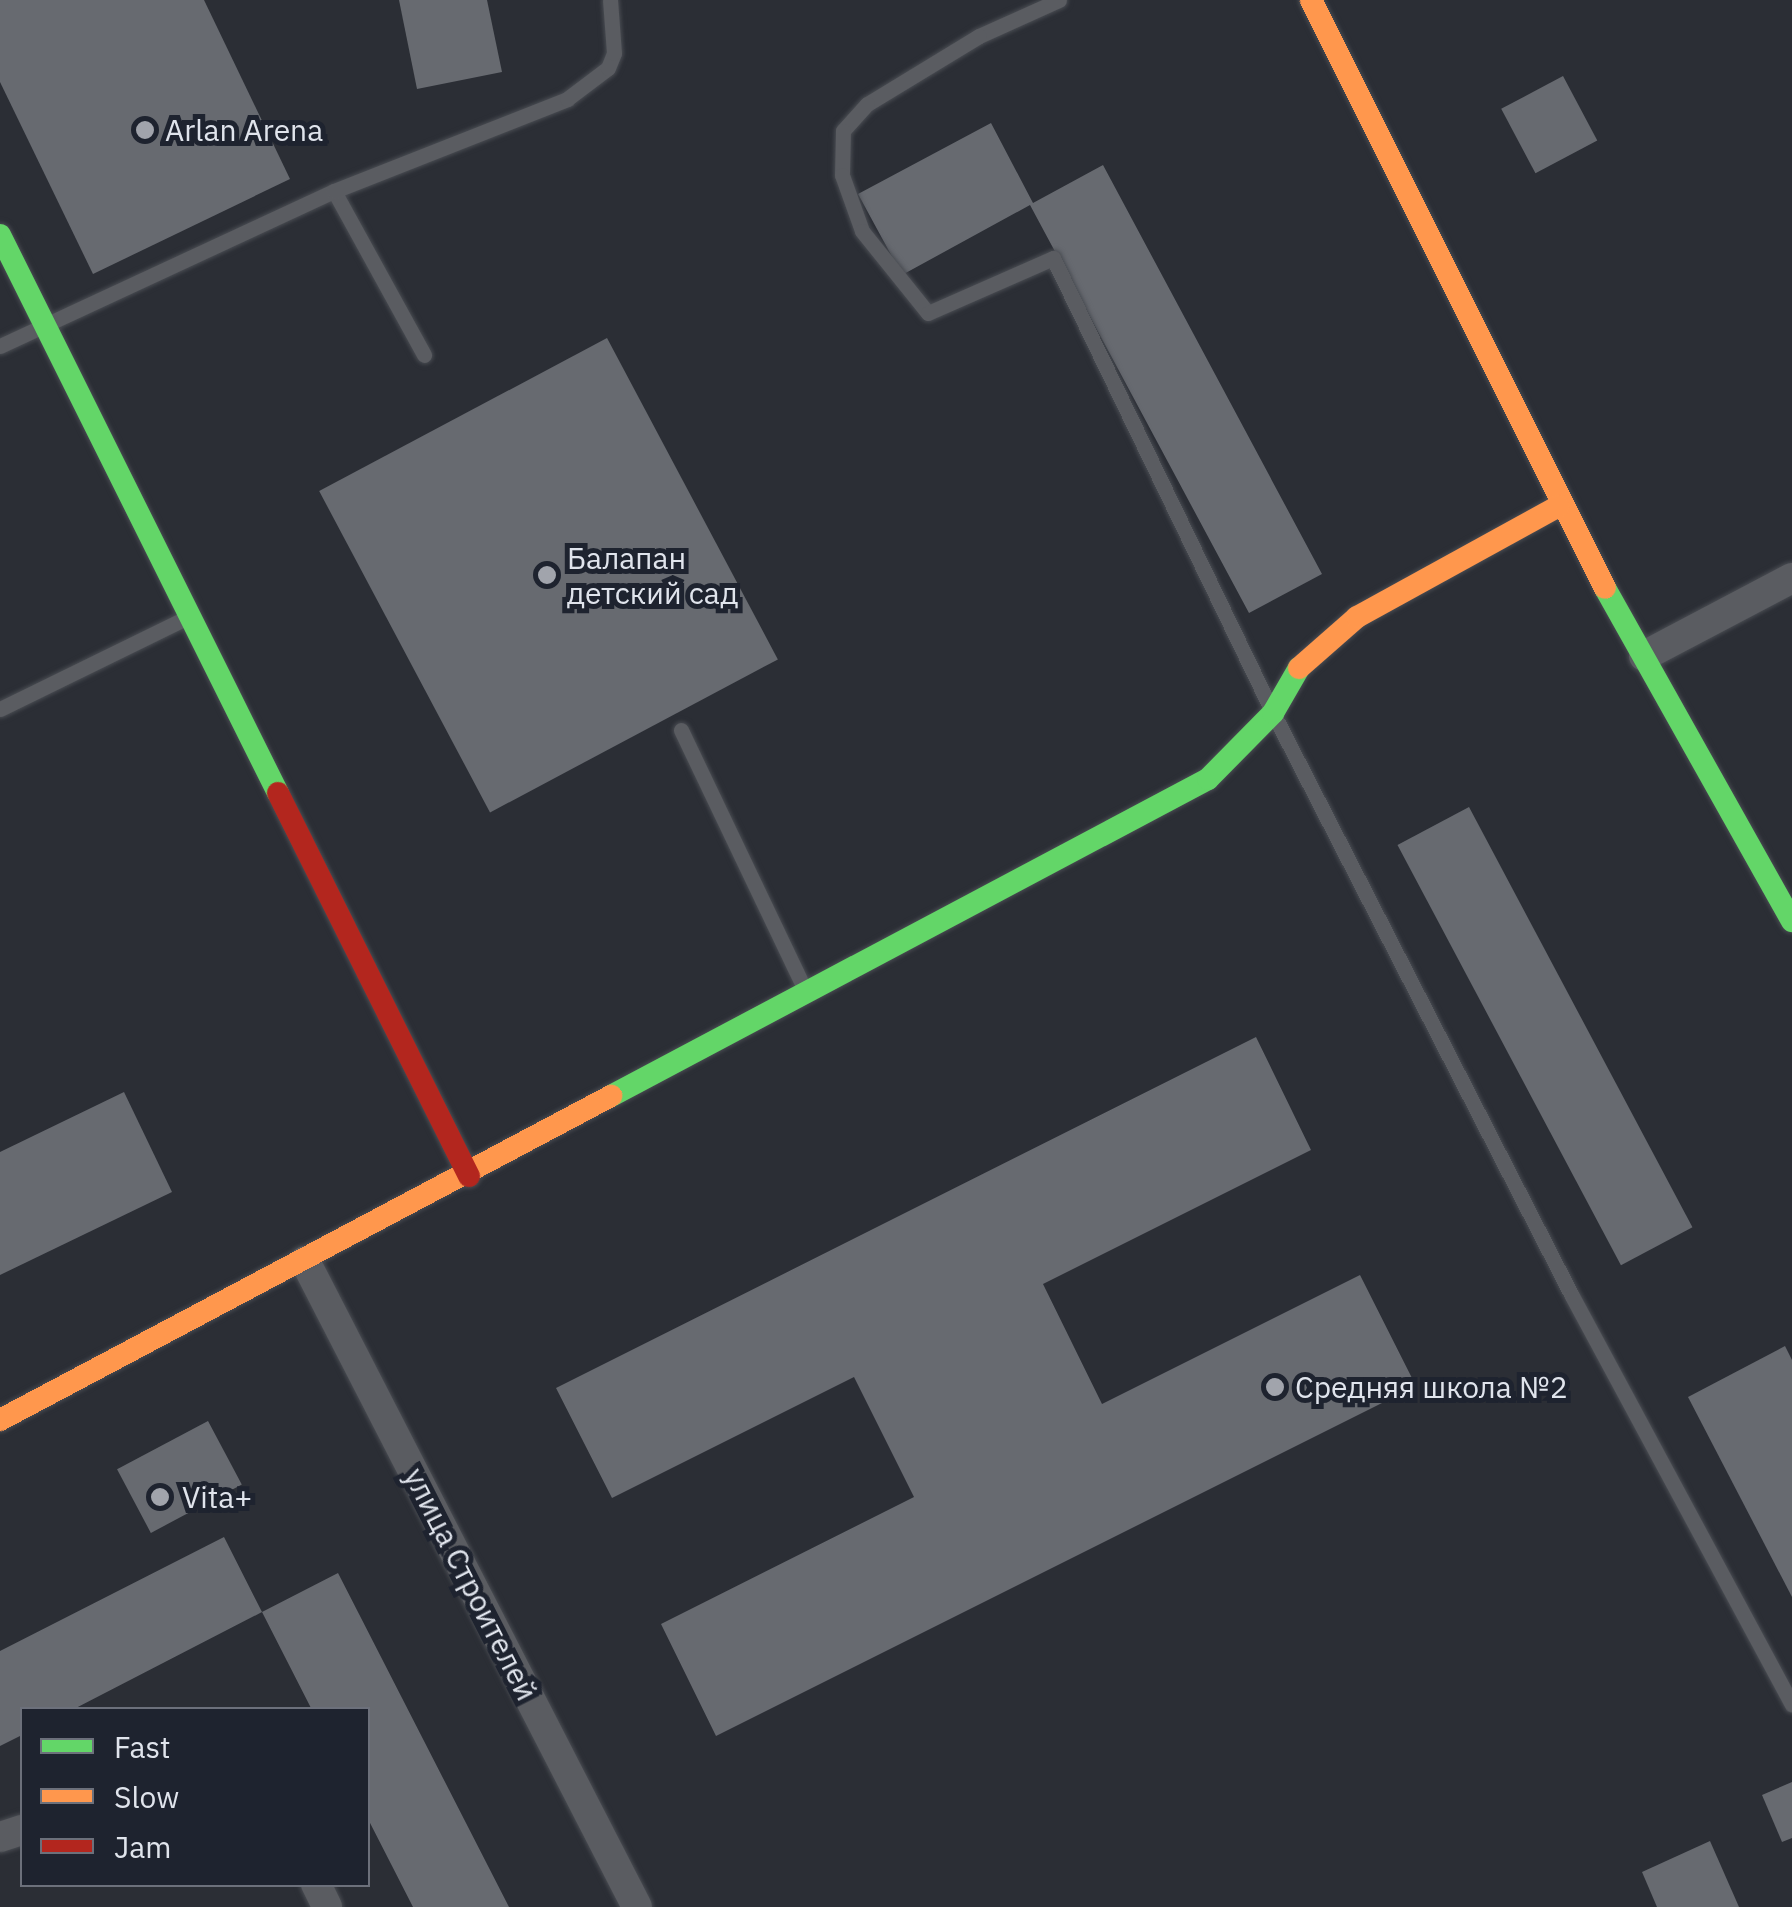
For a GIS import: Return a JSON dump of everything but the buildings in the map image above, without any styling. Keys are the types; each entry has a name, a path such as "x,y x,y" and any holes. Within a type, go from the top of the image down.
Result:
{"street":[{"path":"1311,0 1559,506 1792,921"},
{"path":"0,235 469,1176"},
{"path":"0,1420 469,1176 1208,779 1274,712 1303,661 1357,617 1559,506"},
{"path":"1644,656 1792,578"},
{"name":"улица Строителей","path":"305,1261 637,1907"}],"lane":[{"path":"0,346 334,191 596,82 614,53 610,0"},
{"path":"1060,0 978,36 867,104 843,131 842,175 862,231 928,313 1053,258 1274,712 1572,1296 1792,1705"},
{"path":"334,191 424,355"},
{"path":"0,709 190,616"},
{"path":"681,730 808,996"}],"traffic: fast":[{"path":"0,235 278,793"},
{"path":"1605,588 1792,921"},
{"path":"611,1096 1208,779 1273,713 1299,668"}],"traffic: slow":[{"path":"1311,0 1605,588"},
{"path":"1299,668 1357,617 1559,506"},
{"path":"0,1420 611,1096"}],"traffic: jam":[{"path":"278,793 469,1176"}],"place":[{"name":"Arlan Arena","path":"145,130"},
{"name":"Балапан детский сад","path":"547,575"},
{"name":"Средняя школа №2","path":"1275,1387"},
{"name":"Vita+","path":"160,1497"}]}
